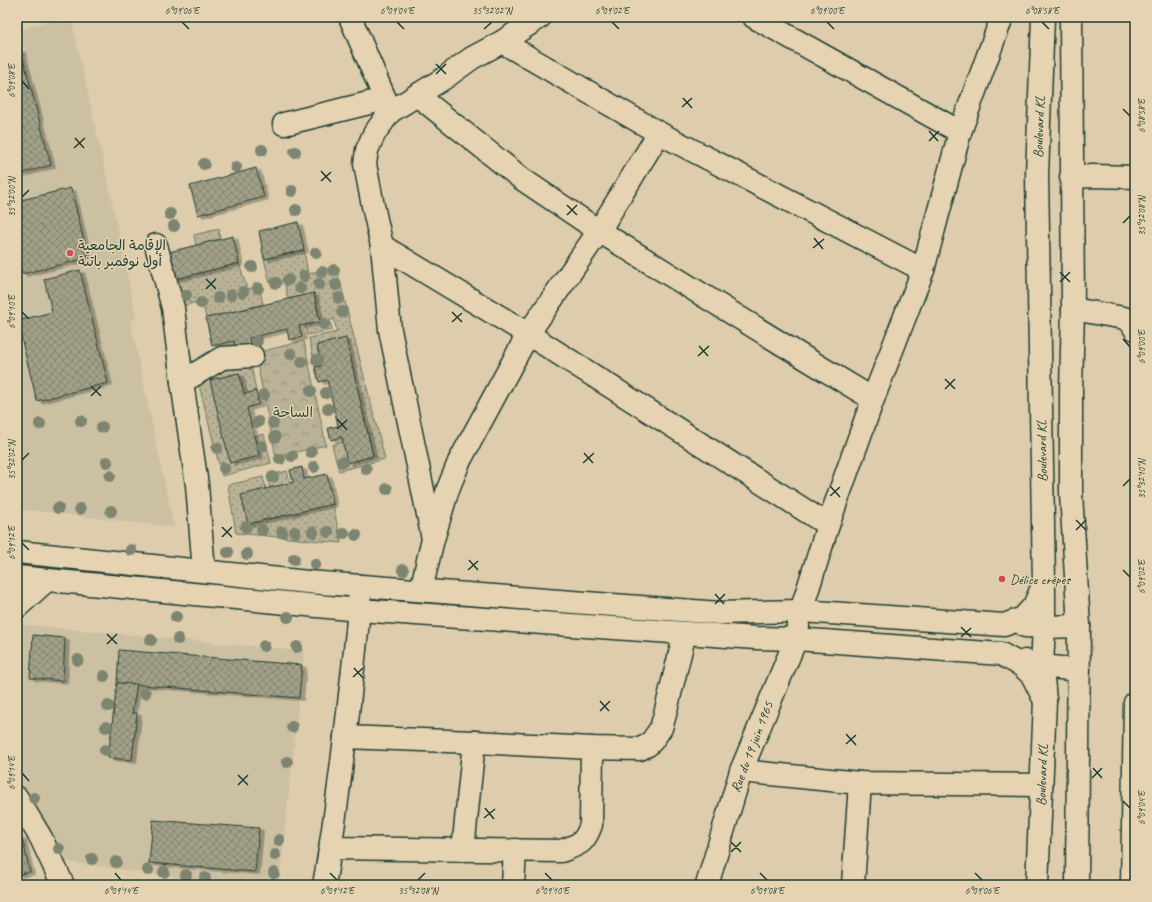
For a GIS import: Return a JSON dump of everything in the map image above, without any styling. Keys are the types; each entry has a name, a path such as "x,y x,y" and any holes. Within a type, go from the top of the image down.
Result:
{"street":[{"path":"350,17 388,106 367,150 366,164 382,246 390,330 433,540"},
{"path":"284,124 388,106 417,95 443,79 472,58 502,42 540,17"},
{"path":"754,17 960,132"},
{"name":"Rue du 19 juin 1965","path":"706,885 741,771 796,639 801,611 828,524 873,399 923,270 960,132 1002,17"},
{"name":"Boulevard KL","path":"1037,885 1045,701 1042,666 1044,583 1037,174 1043,17"},
{"name":"Boulevard KL","path":"1071,17 1073,309 1071,493 1079,626 1077,885"},
{"path":"502,42 659,133 923,270"},
{"path":"417,95 522,178 599,231 873,399"},
{"path":"421,590 433,540 448,489 459,462 528,334 599,231 659,133"},
{"path":"1071,177 1135,177"},
{"path":"156,244 173,308 197,485 204,571"},
{"path":"382,246 528,334 828,524"},
{"path":"1073,309 1124,318 1131,322 1135,329"},
{"path":"182,382 222,358 252,356"},
{"path":"17,552 308,582 720,614 801,611 1004,625 1044,627 1079,626"},
{"path":"17,577 359,610 685,634 796,639 1001,654 1042,666 1079,670"},
{"path":"17,607 47,580"},
{"path":"1004,625 1023,618 1034,606 1044,583"},
{"path":"324,885 331,848 345,737 359,610 360,586"},
{"path":"345,737 592,748 640,748 648,745 661,728 685,634"},
{"path":"1001,654 1021,665 1032,675 1045,701"},
{"path":"1132,885 1135,703"},
{"path":"463,850 474,742"},
{"path":"331,848 561,850 578,844 587,836 591,825 592,748"},
{"path":"741,771 860,783 1041,785"},
{"path":"853,885 860,783"},
{"path":"17,798 41,838 63,885"},
{"path":"513,885 515,850"}],"shaded area":[{"name":"الإقامة الجامعية أول نوفمبر باتنة","path":"62,17 71,17 109,187 136,318 130,320 174,527 17,509 17,30"},
{"path":"17,624 304,651 279,885 226,885 54,860 17,781"}],"green space":[{"path":"219,229 220,239 196,245 194,235"},
{"path":"304,250 308,274 336,266 385,459 339,471 332,445 343,442 348,462 373,456 346,339 317,345 321,366 315,367 309,338 337,332 334,319 330,320 332,330 307,335 305,325 320,322 314,293 288,299 284,280 270,283 264,259"},
{"path":"239,263 247,289 259,286 263,304 206,318 202,301 181,306 172,280"},
{"name":"الساحة","path":"304,341 326,445 276,457 255,353"},
{"path":"250,359 256,391 244,394 239,373 211,380 259,456 255,436 264,434 271,463 222,476 198,381 222,364"},
{"path":"287,471 290,483 270,488 267,476"},
{"path":"263,477 266,489 248,524 333,504 341,543 236,533 228,485"}],"building":[{"path":"21,50 51,165 17,175 17,51"},
{"path":"256,168 264,197 198,215 190,186"},
{"path":"71,188 88,258 22,274 17,253 17,201"},
{"path":"298,222 304,250 264,259 259,231"},
{"path":"233,236 239,263 172,280 165,253"},
{"path":"80,270 108,383 37,401 17,321 52,312 44,279"},
{"path":"314,293 320,322 299,326 302,337 289,340 287,329 249,338 251,348 236,352 234,341 212,346 206,318"},
{"path":"346,338 373,456 347,463 342,437 331,440 328,428 338,426 337,421 327,380 319,382 315,367 321,366 317,345"},
{"path":"239,373 244,394 256,391 259,404 247,408 259,456 230,463 210,380"},
{"path":"302,467 304,479 327,474 333,504 248,524 241,495 293,482 290,470"},
{"path":"33,635 65,638 63,681 30,678"},
{"path":"119,650 302,665 299,698 117,683"},
{"path":"117,683 137,684 132,713 137,713 132,760 108,758"},
{"path":"153,820 259,828 255,872 149,863"},
{"path":"22,837 30,872 17,875 17,838"}],"place":[{"name":"الإقامة الجامعية أول نوفمبر باتنة","path":"70,253"},
{"name":"Délice crêpes","path":"1002,579"}]}
